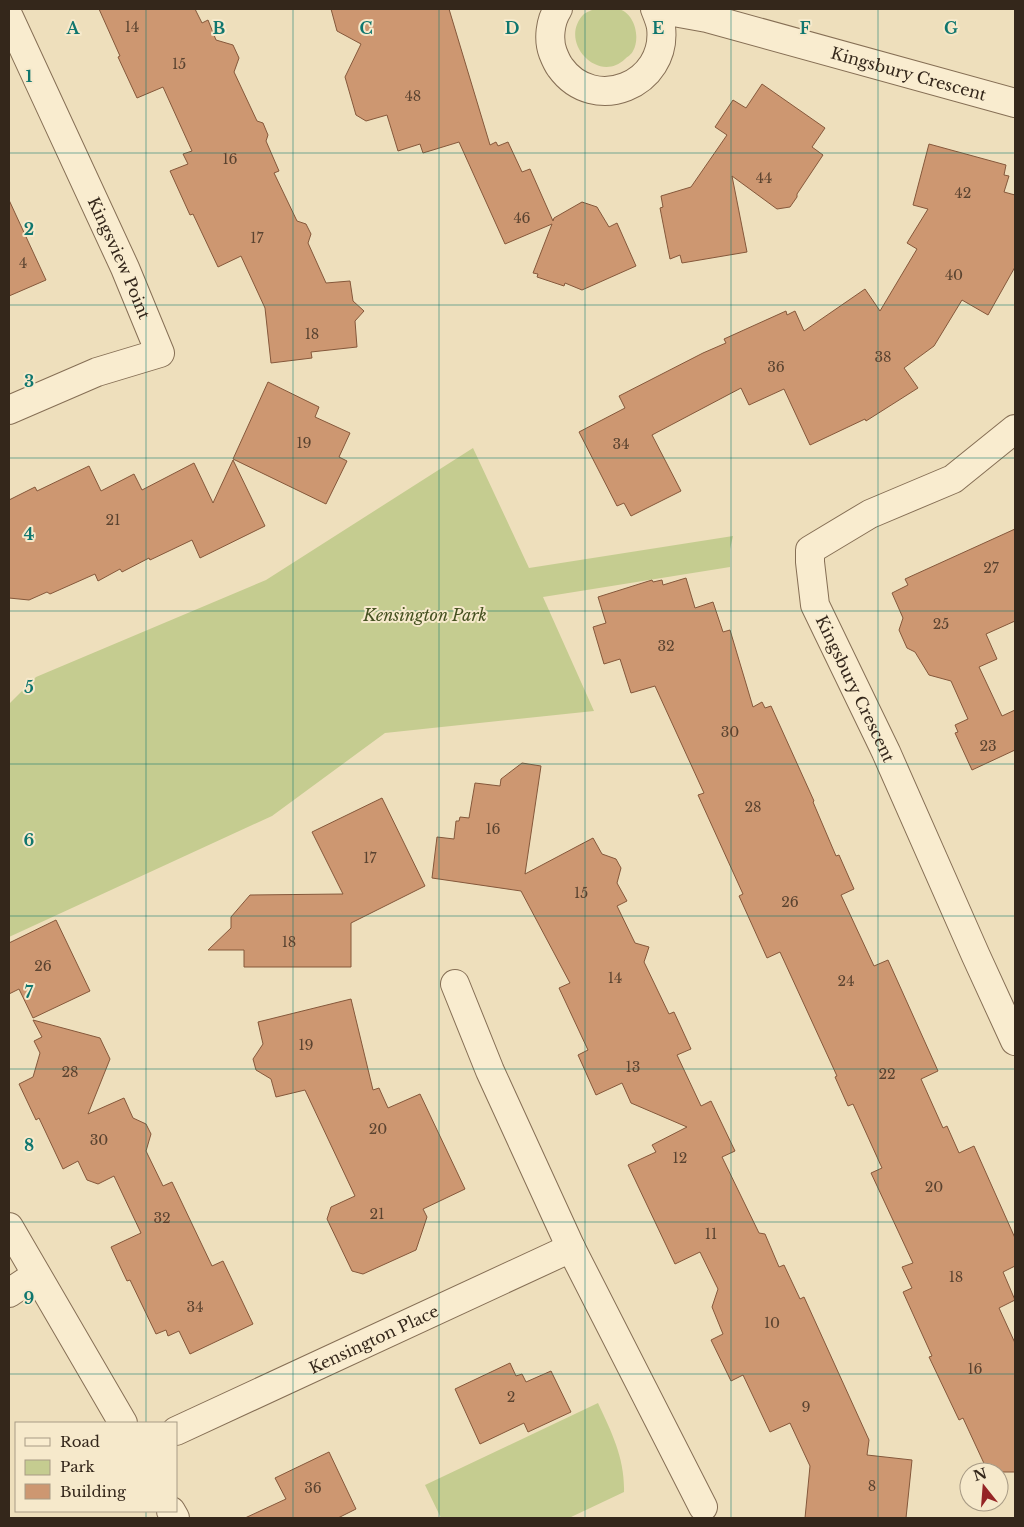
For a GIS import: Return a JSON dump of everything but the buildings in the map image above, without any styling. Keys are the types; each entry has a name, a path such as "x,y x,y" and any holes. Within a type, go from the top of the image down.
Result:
{"street":[{"name":"Kingsbury Crescent","path":"558,9 554,14 550,32 552,49 559,66 572,80 589,89 608,92 626,88 643,78 655,63 661,45 661,26 656,9 707,18 1015,103"},
{"name":"Kingsview Point","path":"9,17 125,268 160,353 97,372 9,410"},
{"name":"Kingsbury Crescent","path":"1015,429 953,480 870,514 810,550 810,562 815,605 886,752 1015,1041"},
{"path":"455,984 490,1071 571,1248 703,1507"},
{"path":"9,1227 122,1422"},
{"name":"Kensington Place","path":"178,1430 571,1248"},
{"path":"9,1293 36,1275"}],"green space":[{"path":"594,9 618,9 624,11 632,20 636,32 635,45 632,52 625,59 614,66 603,67 593,63 584,56 578,47 575,36 577,25 584,14"},
{"name":"Kensington Park","path":"473,448 529,568 733,536 730,549 730,567 543,597 594,711 385,733 272,816 9,937 9,704 36,677 266,580"},
{"path":"598,1403 620,1457 624,1492 569,1518 441,1518 425,1485"}]}
